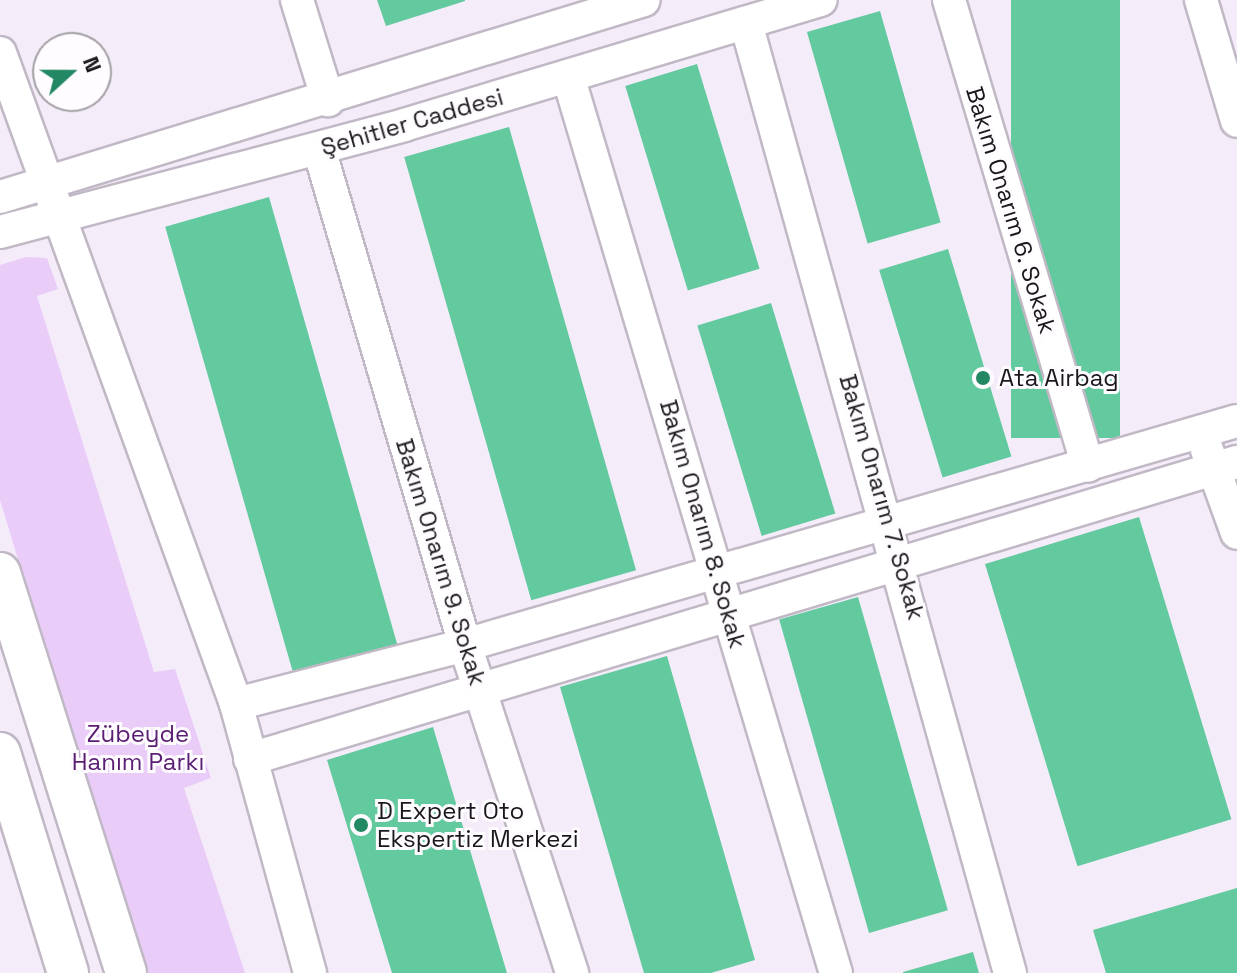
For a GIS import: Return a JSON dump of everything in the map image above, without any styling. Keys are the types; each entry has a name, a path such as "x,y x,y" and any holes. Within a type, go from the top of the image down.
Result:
{"main road":[{"path":"0,573 126,973"},
{"path":"1,757 7,803 68,973"},
{"path":"7,803 24,815 50,819 64,808 68,783"}],"street":[{"path":"297,0 328,100"},
{"name":"Şehitler Caddesi","path":"0,197 328,100 644,0"},
{"name":"Şehitler Caddesi","path":"0,232 319,149 821,0"},
{"name":"Bakım Onarım 6. Sokak","path":"949,0 1088,466"},
{"path":"1201,0 1237,121"},
{"name":"Bakım Onarım 7. Sokak","path":"746,23 891,524 1010,973"},
{"path":"0,53 236,704 310,973"},
{"name":"Bakım Onarım 8. Sokak","path":"568,76 719,572 836,973"},
{"name":"Bakım Onarım 9. Sokak","path":"319,149 465,645 572,973"},
{"path":"236,704 465,645 891,524 1237,421"},
{"path":"1201,432 1226,465 1237,533"},
{"path":"250,759 1226,465"}],"green space":[{"name":"Zübeyde Hanım Parkı","path":"26,257 47,258 58,289 37,296 154,672 175,669 211,778 184,788 245,973 144,973 0,500 0,265"}],"building":[{"path":"377,0 465,0 465,1 386,26"},
{"path":"1011,0 1120,0 1120,438 1011,438"},
{"path":"880,11 941,222 868,243 807,32"},
{"path":"697,64 760,269 688,291 625,86"},
{"path":"509,127 636,570 531,600 404,157"},
{"path":"269,197 397,645 294,675 165,227"},
{"path":"948,249 1011,457 943,478 879,270"},
{"path":"771,303 835,513 762,536 697,326"},
{"path":"1139,517 1231,819 1077,866 985,564"},
{"path":"858,597 948,910 869,933 779,620"},
{"path":"667,656 755,960 711,973 644,973 560,687"},
{"path":"433,727 507,973 392,973 327,760"},
{"path":"1237,888 1237,973 1106,973 1093,930"},
{"path":"973,952 979,973 903,973 903,972"}],"place":[{"name":"Ata Airbag","path":"983,378"},
{"name":"D Expert Oto Ekspertiz Merkezi","path":"361,825"}]}
